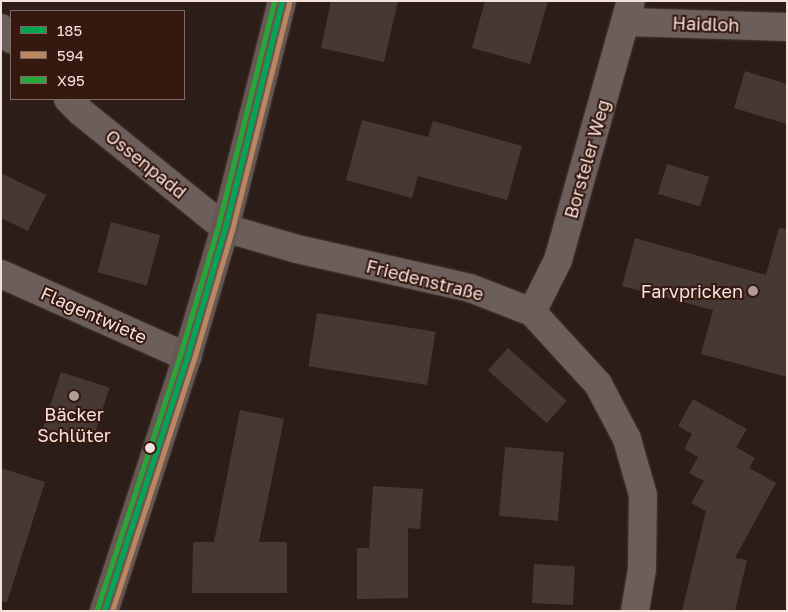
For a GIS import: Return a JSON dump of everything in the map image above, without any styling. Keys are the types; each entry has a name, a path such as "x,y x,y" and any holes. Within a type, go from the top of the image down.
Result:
{"main road":[{"path":"104,611 187,357 225,228 282,1"}],"street":[{"name":"Haidloh","path":"628,12 787,27"},
{"name":"Borsteler Weg","path":"532,312 558,260 628,12"},
{"path":"1,28 10,38"},
{"name":"Ossenpadd","path":"69,100 81,112 225,228"},
{"name":"Friedenstraße","path":"225,228 297,249 470,288 532,312 598,384 627,439 643,495 642,569 635,611"},
{"name":"Flagentwiete","path":"1,274 187,357"}],"building":[{"path":"331,1 398,1 384,62 321,48"},
{"path":"485,1 548,1 530,64 472,48"},
{"path":"745,71 787,84 787,124 734,108"},
{"path":"362,120 428,137 433,121 522,146 507,200 418,176 412,198 346,180"},
{"path":"667,164 709,177 700,207 658,194"},
{"path":"1,173 46,195 28,231 1,218"},
{"path":"111,222 160,235 147,285 98,272"},
{"path":"779,228 787,229 787,377 701,354 713,310 622,286 635,238 766,275"},
{"path":"317,313 436,332 427,385 309,366"},
{"path":"508,348 567,401 547,423 488,370"},
{"path":"61,372 110,388 91,444 43,428"},
{"path":"693,399 747,429 736,447 755,458 749,468 776,483 735,558 747,560 735,611 682,611 706,511 691,503 704,481 689,473 698,457 684,449 692,434 678,426"},
{"path":"240,410 284,419 259,542 287,542 287,593 192,593 193,542 214,542"},
{"path":"505,447 564,452 558,521 499,516"},
{"path":"1,468 45,482 7,602 1,601"},
{"path":"373,486 423,489 420,529 408,528 408,598 357,599 357,548 369,548"},
{"path":"534,564 575,566 573,605 532,603"}],"transit line":[{"name":"X95","path":"97,609 180,355 218,226 274,1"},
{"name":"185","path":"104,611 187,357 225,228 282,1"},
{"name":"594","path":"112,611 194,359 232,230 289,3"}],"place":[{"name":"Farvpricken","path":"753,291"},
{"name":"Bäcker Schlüter","path":"74,396"}]}
